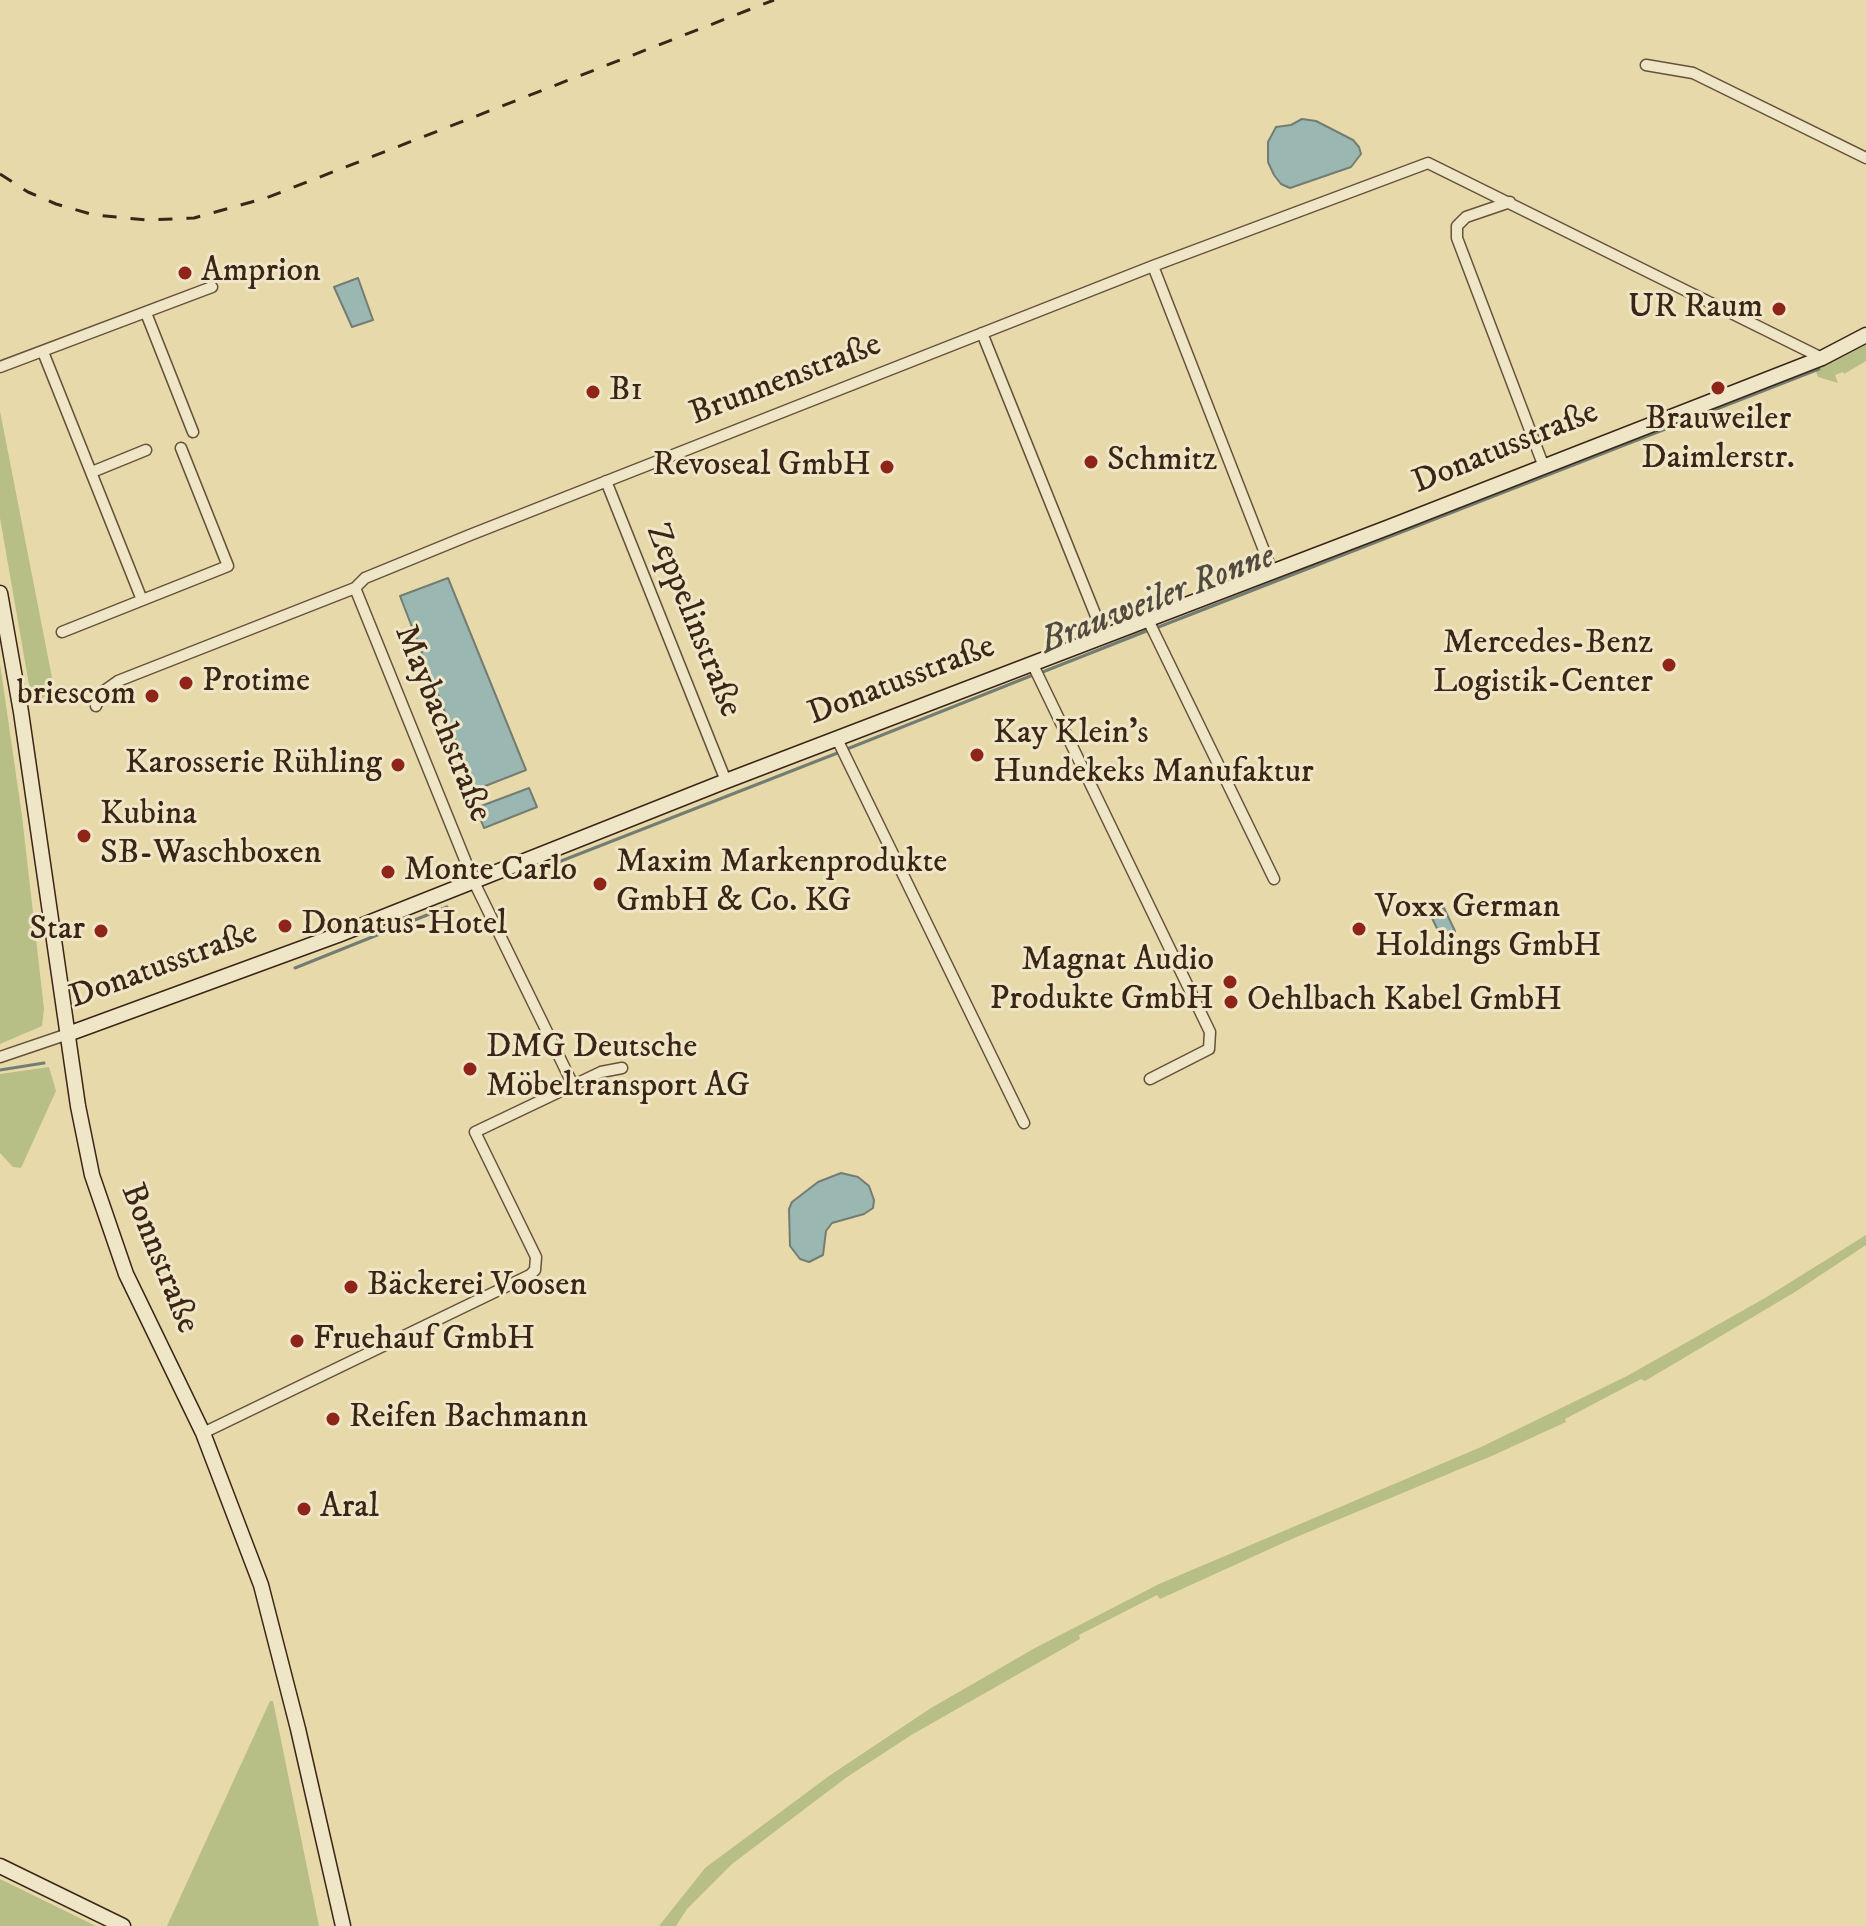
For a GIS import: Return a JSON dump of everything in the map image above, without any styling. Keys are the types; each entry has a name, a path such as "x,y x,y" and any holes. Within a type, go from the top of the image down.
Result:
{"street":[{"path":"1646,65 1693,73 1866,158"},
{"name":"Brunnenstraße","path":"96,706 101,693 118,681 355,588 365,578 1153,266 1428,163 1822,358"},
{"path":"1510,202 1466,217 1457,226 1457,238 1544,467"},
{"path":"1153,266 1272,571"},
{"path":"0,367 212,287"},
{"path":"146,313 193,432"},
{"path":"982,333 1104,636"},
{"name":"Donatusstraße","path":"0,1057 186,992 726,781 838,742 1104,636 1149,622 1700,403 1822,358 1866,335"},
{"path":"43,352 142,600"},
{"path":"62,632 228,566 181,448"},
{"path":"92,472 146,450"},
{"name":"Zeppelinstraße","path":"606,481 726,781"},
{"name":"Maybachstraße","path":"355,588 474,882 573,1085"},
{"name":"Bonnstraße","path":"0,593 90,1164 126,1274 203,1433 261,1585 291,1698 343,1926"},
{"path":"1149,622 1274,879"},
{"path":"1033,666 1210,1032 1209,1049 1150,1079"},
{"path":"838,742 1024,1123"},
{"path":"203,1433 530,1275 535,1270 536,1257 475,1132 601,1072 622,1068"},
{"path":"0,1866 123,1926"}],"green space":[{"path":"1866,340 1866,361 1844,374 1835,375 1838,383 1818,377 1814,366"},
{"path":"0,411 55,693 32,702 0,518"},
{"path":"0,664 22,816 44,1009 42,1026 0,1044"},
{"path":"49,1067 56,1091 21,1168 13,1167 0,1153 0,1074"},
{"path":"1866,1235 1866,1245 1795,1292 1645,1381 1641,1379 1565,1419 1566,1422 1160,1599 1157,1595 1079,1635 1080,1639 913,1734 847,1777 732,1864 687,1909 676,1926 659,1926 705,1868 829,1776 931,1708 1035,1648 1159,1584 1481,1447 1627,1376 1765,1298"},
{"path":"270,1701 273,1701 319,1926 167,1926"},
{"path":"0,1879 96,1926 0,1926"}],"water":[{"path":"1302,119 1316,121 1353,140 1361,154 1351,167 1290,188 1281,184 1274,175 1268,162 1268,142 1276,127 1291,125"},
{"path":"358,278 373,320 352,327 334,287"},
{"path":"448,578 526,770 475,790 400,596"},
{"path":"529,788 537,807 484,828 476,808"},
{"path":"1437,907 1444,908 1455,931 1455,937 1450,942 1443,941 1431,916"},
{"path":"841,1173 858,1177 869,1186 874,1200 873,1208 864,1214 832,1223 826,1231 823,1255 809,1262 800,1259 790,1246 789,1209 792,1202 818,1182"}],"waterway":[{"name":"Brauweiler Ronne","path":"1156,628 1819,369"},
{"name":"Brauweiler Ronne","path":"1040,673 1149,630"},
{"name":"Brauweiler Ronne","path":"847,749 1033,675"},
{"name":"Brauweiler Ronne","path":"515,879 840,752"},
{"name":"Brauweiler Ronne","path":"295,968 447,907"},
{"path":"0,1070 44,1063"}],"railway":[{"path":"0,174 28,192 94,215 148,220 194,218 266,198 774,0"}],"place":[{"name":"Amprion","path":"185,273"},
{"name":"UR Raum","path":"1779,309"},
{"name":"Brauweiler Daimlerstr.","path":"1718,388"},
{"name":"B1","path":"593,392"},
{"name":"Schmitz","path":"1091,462"},
{"name":"Revoseal GmbH","path":"887,467"},
{"name":"Mercedes-Benz Logistik-Center","path":"1669,665"},
{"name":"Protime","path":"186,683"},
{"name":"briescom","path":"152,696"},
{"name":"Kay Klein's Hundekeks Manufaktur","path":"977,755"},
{"name":"Karosserie Rühling","path":"398,765"},
{"name":"Kubina SB-Waschboxen","path":"84,836"},
{"name":"Monte Carlo","path":"388,872"},
{"name":"Maxim Markenprodukte GmbH & Co. KG","path":"600,884"},
{"name":"Donatus-Hotel","path":"285,926"},
{"name":"Voxx German Holdings GmbH","path":"1359,929"},
{"name":"Star","path":"101,931"},
{"name":"Magnat Audio Produkte GmbH","path":"1230,982"},
{"name":"Oehlbach Kabel GmbH","path":"1231,1002"},
{"name":"DMG Deutsche Möbeltransport AG","path":"470,1069"},
{"name":"Bäckerei Voosen","path":"351,1287"},
{"name":"Fruehauf GmbH","path":"297,1341"},
{"name":"Reifen Bachmann","path":"333,1419"},
{"name":"Aral","path":"304,1509"}]}
